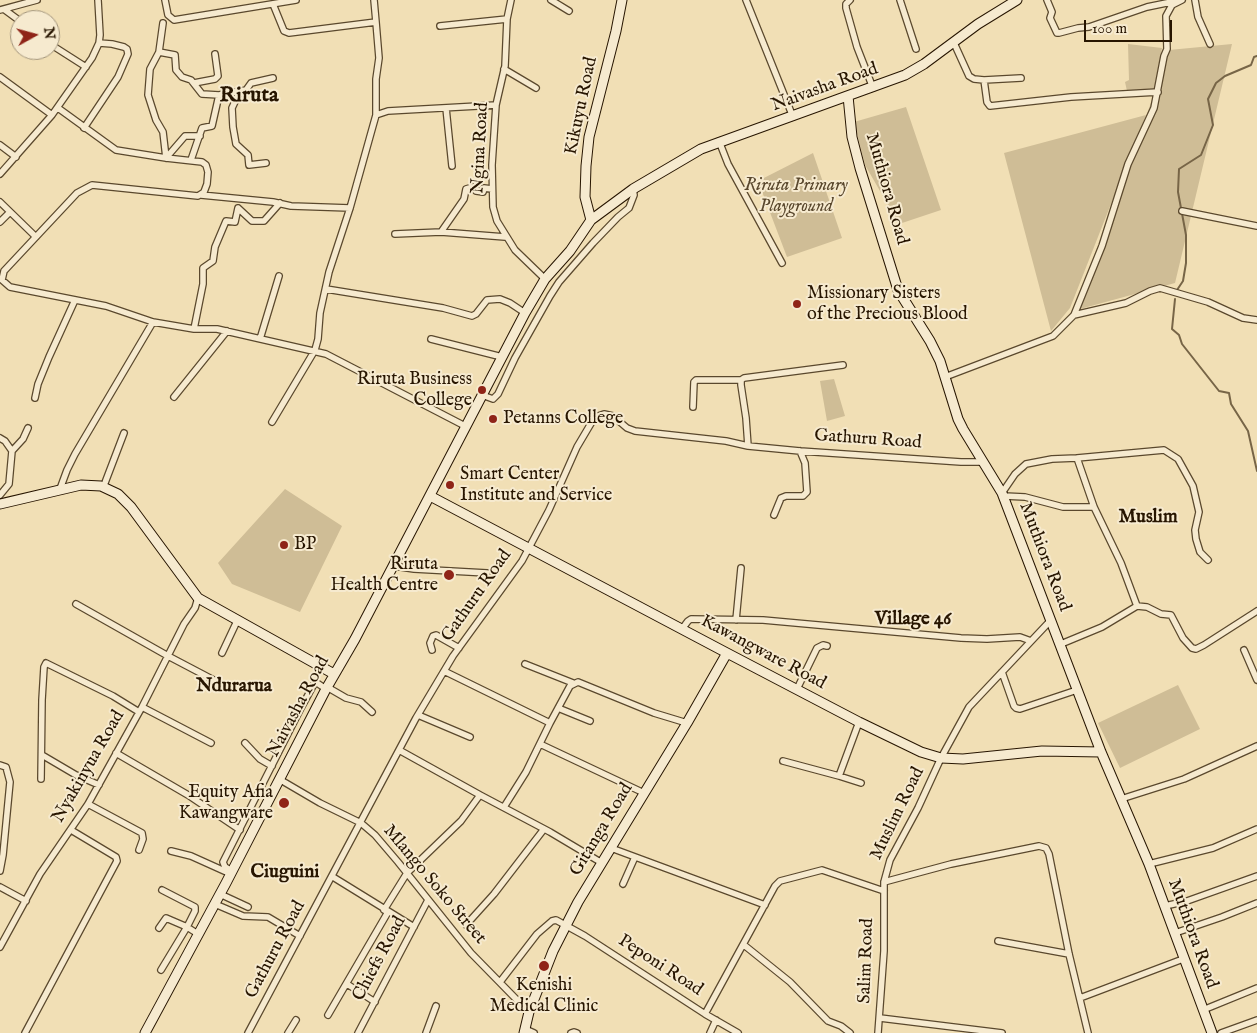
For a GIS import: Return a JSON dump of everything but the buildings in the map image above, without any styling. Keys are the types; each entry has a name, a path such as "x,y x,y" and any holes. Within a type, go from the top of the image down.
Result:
{"main road":[{"name":"Kikuyu Road","path":"591,220 585,197 589,137 622,0"},
{"name":"Naivasha Road","path":"145,1033 232,872 334,674 394,566 525,313 545,280 570,250 591,220 633,189 701,149 905,75 924,64 978,24 1017,0"},
{"name":"Muthiora Road","path":"848,96 852,137 898,290 930,341 945,377 958,419 1003,494 1101,752 1149,864 1212,1033"},
{"path":"0,504 60,489 92,484 118,494 131,507 198,598 334,674"},
{"name":"Kawangware Road","path":"430,496 906,745 941,758 974,758 1042,751 1101,752"},
{"name":"Gitanga Road","path":"524,1031 532,1003 553,951 566,925 727,653"}],"street":[{"path":"2,10 37,0"},
{"path":"0,174 58,108 86,67 99,43 98,0"},
{"path":"165,0 168,16 173,20 296,0"},
{"path":"272,422 315,350 320,313 329,272 350,208 376,115 376,84 379,58 374,0"},
{"name":"Ngina Road","path":"511,0 507,19 504,69 496,105 492,165 494,207 497,221 514,250 545,280"},
{"path":"551,0 570,11"},
{"path":"746,0 793,117"},
{"path":"850,0 846,4 846,8 857,47 873,88"},
{"path":"900,0 916,49"},
{"path":"1047,0 1052,12 1050,18 1059,33 1089,27 1146,6 1181,0"},
{"path":"945,377 1053,336 1074,315 1102,246 1128,164 1154,108 1167,49 1166,16 1172,5 1181,0"},
{"path":"1195,0 1198,17 1210,44"},
{"path":"273,4 284,30 289,33 376,22"},
{"path":"440,26 507,19"},
{"path":"163,23 159,52 150,69 148,95 156,120 163,132 166,158"},
{"path":"84,128 118,77 128,54 124,47 99,43"},
{"path":"954,43 969,76 974,79 1021,78"},
{"path":"60,50 86,67"},
{"path":"159,52 175,55 176,70 182,76 191,80 202,94 219,95 246,90 251,83 273,78"},
{"path":"194,83 215,79 218,76 215,54"},
{"path":"504,69 536,88"},
{"path":"0,77 52,115"},
{"path":"984,80 988,105 993,106 1062,98 1158,92"},
{"path":"240,91 232,108 236,144 248,155 249,165 266,163"},
{"path":"191,160 202,128 212,126 219,95"},
{"path":"376,115 388,111 496,105"},
{"path":"58,108 116,150 202,162 206,165 208,172 207,184 201,195"},
{"path":"446,108 452,166"},
{"path":"166,158 186,136 200,136"},
{"path":"719,142 728,164 782,264"},
{"path":"0,145 16,157"},
{"path":"350,208 291,206 280,203 201,195 92,186 77,194 4,271 2,280 14,288 106,306 153,322 194,329 217,329 304,350 315,350 465,426"},
{"path":"441,232 464,199 466,189 473,187 476,191 483,192 484,188 492,189"},
{"path":"482,395 493,399 498,394 559,282 618,217 629,208 634,195 633,189"},
{"path":"0,202 36,237"},
{"path":"194,329 203,284 203,268 213,261 215,247 226,221 235,222 238,208 252,221 264,221 280,203"},
{"path":"1182,211 1257,226"},
{"path":"0,222 10,212"},
{"path":"395,234 441,232 505,237"},
{"path":"260,339 279,276"},
{"path":"1074,315 1126,303 1160,288 1208,302 1243,318 1257,320"},
{"path":"326,289 443,308 472,316 476,314 487,300 500,300 510,303 525,313"},
{"path":"35,398 45,366 75,300"},
{"path":"60,489 75,454 153,322"},
{"path":"174,397 227,331"},
{"path":"431,339 516,358"},
{"path":"694,407 694,382 696,380 741,380 752,376 843,365"},
{"path":"741,380 748,446"},
{"name":"Gathuru Road","path":"248,1033 418,715 459,648 514,574 549,510 577,447 593,420 598,416 604,414 613,416 627,428 635,431 726,441 748,446 983,462"},
{"path":"0,494 8,484 12,451 23,440 28,428"},
{"path":"103,488 124,433"},
{"path":"0,438 5,441 12,451"},
{"path":"1094,507 1063,507 1026,497 1003,494 1014,474 1026,464 1052,459 1164,450 1178,459 1194,486 1199,512 1195,530 1196,539 1200,552 1208,560"},
{"path":"774,516 781,498 786,496 803,496 807,492 805,463 800,451"},
{"path":"1077,458 1094,507 1121,563 1137,606"},
{"path":"394,566 487,573"},
{"path":"736,620 741,568"},
{"name":"Nyakinyua Road","path":"0,947 43,869 71,830 99,785 184,624 195,608 198,598"},
{"path":"76,604 227,687"},
{"path":"1061,644 1102,627 1137,606 1147,607 1161,614 1171,615 1184,638 1192,648 1196,649 1204,646 1257,611"},
{"path":"682,629 692,619 763,620 987,640 1020,637 1031,641"},
{"path":"222,653 238,620"},
{"name":"Muslim Road","path":"705,1014 775,886 780,881 816,870 827,871 884,891 884,882 890,860 969,707 1051,620"},
{"path":"432,650 430,643 433,636 436,635 459,648"},
{"path":"797,689 817,648 827,646"},
{"path":"1244,650 1257,680"},
{"path":"42,779 44,667 46,664 211,743"},
{"path":"526,664 573,683 584,684 654,713 687,723"},
{"path":"444,671 550,723"},
{"path":"1002,672 1016,708 1025,707 1077,690"},
{"path":"232,872 223,864 300,708 314,684 317,683 346,698 360,702 372,712"},
{"path":"504,807 526,772 550,723 573,683"},
{"path":"300,708 314,712"},
{"path":"558,708 590,721"},
{"path":"418,715 470,737"},
{"path":"293,722 306,727"},
{"path":"839,776 859,722"},
{"path":"245,743 260,759 272,766"},
{"path":"540,744 644,793"},
{"path":"1121,799 1184,779 1257,746"},
{"path":"399,750 544,828 602,863"},
{"path":"116,753 188,795 240,830"},
{"path":"42,755 76,775 99,785"},
{"path":"276,759 287,763"},
{"path":"783,761 862,783"},
{"path":"0,765 6,767 10,782 0,871"},
{"name":"Mlango Soko Street","path":"265,781 277,783 361,823 375,836 407,873 471,953 517,1000 532,1003"},
{"path":"328,1016 407,873 461,821 480,795"},
{"path":"88,804 142,833 144,837 139,850"},
{"path":"248,814 259,818"},
{"path":"466,925 494,894 544,828"},
{"path":"1149,864 1213,848 1257,829"},
{"path":"25,1033 117,862 116,858 71,830"},
{"path":"236,838 246,844"},
{"path":"884,882 951,864 1039,846 1044,847 1048,850 1049,854 1069,954 1088,1033"},
{"path":"611,848 765,905"},
{"path":"171,851 191,856 232,872"},
{"path":"623,884 635,857"},
{"path":"1165,906 1187,901 1257,876"},
{"path":"333,877 414,927"},
{"path":"0,887 26,901"},
{"path":"161,970 195,911 195,907 162,890"},
{"name":"Salim Road","path":"878,1033 884,951 884,891"},
{"path":"220,894 248,907"},
{"name":"Chiefs Road","path":"358,1033 428,900"},
{"path":"1174,933 1222,917 1257,902"},
{"path":"215,904 244,916 268,917 300,936"},
{"path":"159,928 166,918 187,926 198,934"},
{"path":"500,982 536,934 545,926 556,920 566,925"},
{"name":"Peponi Road","path":"566,925 738,1033"},
{"path":"998,941 1069,954"},
{"path":"744,945 790,982 828,1021 841,1026 850,1033"},
{"path":"1080,998 1183,958"},
{"path":"347,984 375,1002"},
{"path":"1203,1010 1257,988"},
{"path":"426,1033 436,1006"},
{"path":"880,1018 1002,1033"},
{"path":"288,1033 296,1020"},
{"path":"710,1033 716,1020"},
{"path":"1221,1033 1257,1020"},
{"path":"524,1031 534,1033"},
{"path":"571,1033 577,1033"}],"green space":[{"path":"1128,44 1162,48 1154,90 1127,91 1125,82 1129,80"},
{"path":"1232,44 1175,283 1080,309 1169,50"},
{"path":"906,107 941,210 899,224 865,165 854,122"},
{"path":"1146,115 1070,308 1051,331 1004,153"},
{"name":"Riruta Primary Playground","path":"813,153 842,238 787,257 758,181"},
{"path":"834,379 845,416 827,421 820,381"},
{"name":"BP","path":"285,489 342,526 300,612 232,584 218,563"},
{"path":"1178,685 1200,729 1120,768 1098,723"}],"waterway":[{"path":"1177,290 1183,281 1186,263 1186,235 1178,192 1179,169 1201,155 1213,125 1208,99 1216,83 1225,76 1251,65 1254,57 1257,56"},
{"path":"1175,299 1172,329 1179,335 1182,344 1219,391 1229,393 1231,404 1248,431 1257,471"}],"place":[{"name":"Missionary Sisters of the Precious Blood","path":"797,304"},
{"name":"Riruta Business College","path":"482,390"},
{"name":"Petanns College","path":"493,419"},
{"name":"Smart Center Institute and Service","path":"450,485"},
{"name":"BP","path":"284,545"},
{"name":"Riruta Health Centre","path":"449,575"},
{"name":"Equity Afia Kawangware","path":"284,803"},
{"name":"Kenishi Medical Clinic","path":"544,966"}],"district":[{"name":"Riruta","path":"249,96"},
{"name":"Muslim","path":"1148,518"},
{"name":"Village 46","path":"913,620"},
{"name":"Ndurarua","path":"234,687"},
{"name":"Ciuguini","path":"285,873"}]}
